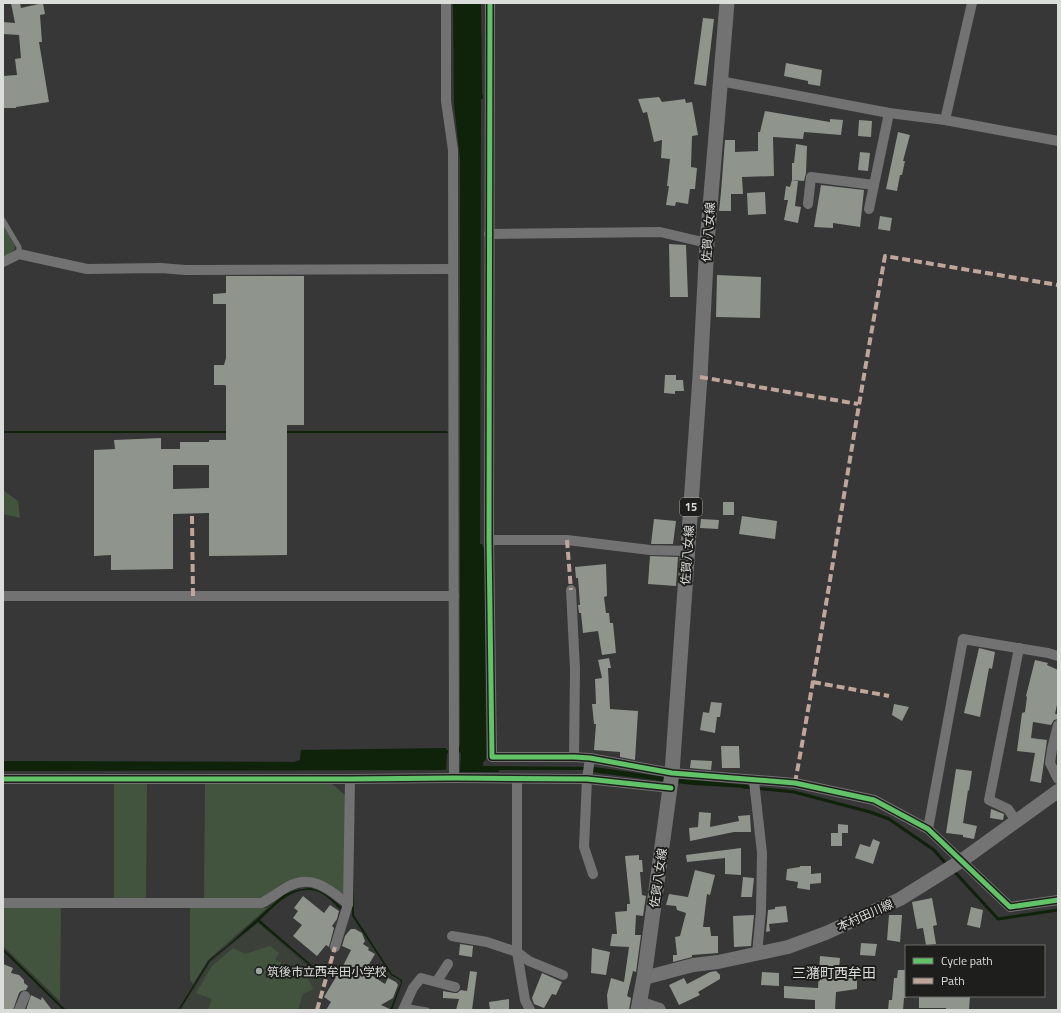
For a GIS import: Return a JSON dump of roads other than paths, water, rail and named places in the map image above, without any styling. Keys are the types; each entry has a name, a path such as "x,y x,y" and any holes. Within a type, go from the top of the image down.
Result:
{"main road":[{"name":"佐賀八女線","path":"639,1006 671,780 700,377 707,243 727,3"},
{"name":"本村田川線","path":"644,978 693,965 718,962 788,947 826,933 900,899 961,861 1058,791"}],"street":[{"path":"446,3 446,101 453,150 454,778"},
{"path":"490,3 489,540 492,757 590,758 671,780"},
{"path":"945,120 972,3"},
{"path":"720,81 888,113 945,120 1058,141"},
{"path":"869,209 888,113"},
{"path":"808,204 811,177 874,184"},
{"path":"489,234 660,232 707,243"},
{"path":"3,262 19,254 87,269 161,268 185,270 453,268"},
{"path":"489,540 567,540 650,550 688,551"},
{"path":"571,590 575,669 574,757"},
{"path":"3,596 454,596"},
{"path":"928,829 963,639 1048,652 1058,656"},
{"path":"1016,821 1008,810 989,800 1019,648"},
{"path":"1058,725 1050,763 1058,779"},
{"path":"590,758 587,779 584,847 593,874"},
{"path":"3,779 454,778 754,781 795,783 874,800 928,829 1010,907 1058,900"},
{"path":"335,947 348,904 350,779"},
{"path":"517,779 517,952 525,1000 530,1010"},
{"path":"754,781 762,853 761,911 757,954"},
{"path":"3,903 262,903 289,886 304,882 316,883 328,888 348,904"},
{"path":"452,936 487,942 517,952 529,961 563,974"},
{"path":"437,981 448,964"},
{"path":"403,1008 413,988 422,978 455,987"},
{"path":"19,1010 25,996"},
{"path":"639,1006 660,1008 661,1010"}],"lane":[{"path":"3,220 18,247 19,254"},
{"path":"403,1008 426,1010"}],"waterway":[{"path":"743,787 794,792 870,812 889,819 934,850 947,865"},
{"path":"953,870 998,919 1058,910"}],"place":[{"name":"筑後市立西牟田小学校","path":"259,971"}],"district":[{"name":"三潴町西牟田","path":"834,972"}]}
